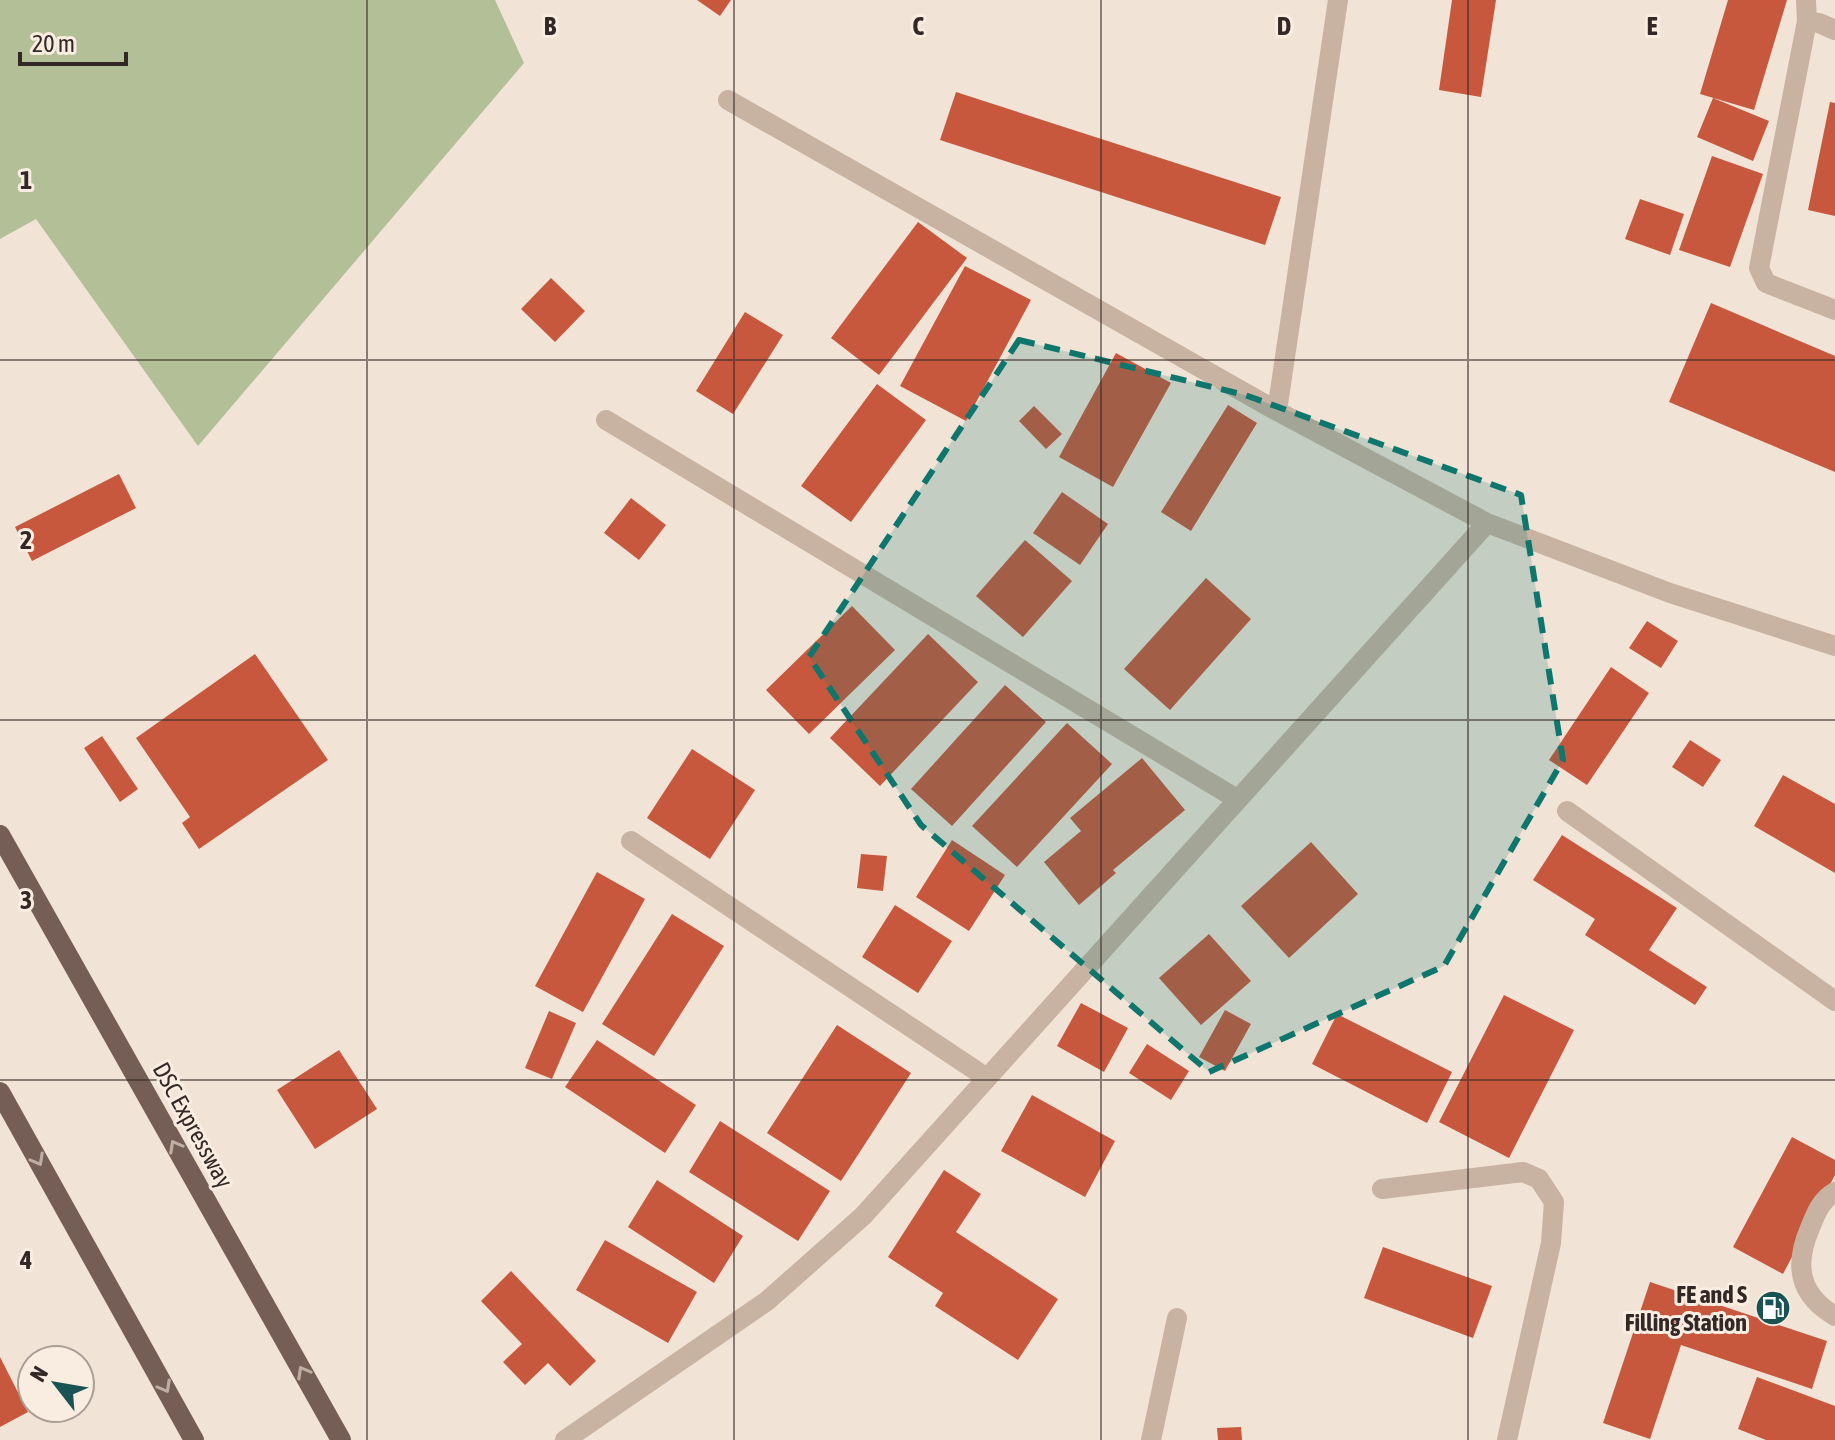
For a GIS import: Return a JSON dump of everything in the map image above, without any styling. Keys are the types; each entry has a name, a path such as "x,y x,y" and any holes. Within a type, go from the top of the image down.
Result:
{"main road":[{"name":"DSC Expressway","path":"0,835 341,1440"},
{"path":"0,1092 194,1440"}],"street":[{"path":"1277,411 1338,0"},
{"path":"1806,0 1807,21 1759,268 1766,283 1835,310"},
{"path":"1807,21 1835,30"},
{"path":"728,100 1277,411 1487,523 1670,593 1835,646"},
{"path":"606,420 1237,799"},
{"path":"565,1440 767,1301 863,1216 1487,523"},
{"path":"1567,811 1835,1001"},
{"path":"631,841 987,1078"},
{"path":"1382,1189 1523,1172 1539,1179 1554,1202 1551,1243 1507,1440"},
{"path":"1835,1192 1819,1206 1801,1248 1802,1281 1819,1306 1835,1316"},
{"path":"1151,1440 1177,1318"}],"highlighted area":[{"path":"1019,340 1245,395 1521,495 1563,760 1444,966 1209,1072 921,825 809,657"}],"green space":[{"path":"0,0 495,0 524,63 198,446 36,219 0,239"}],"building":[{"path":"697,0 731,0 720,16"},
{"path":"1452,0 1496,0 1481,97 1439,90"},
{"path":"1728,0 1787,0 1754,110 1700,94"},
{"path":"956,92 1281,197 1265,245 940,140"},
{"path":"1713,98 1769,121 1753,161 1697,137"},
{"path":"1830,102 1835,103 1835,216 1808,210"},
{"path":"1712,156 1763,174 1730,267 1679,250"},
{"path":"1640,199 1684,214 1670,255 1625,239"},
{"path":"918,222 967,258 879,375 831,338"},
{"path":"965,266 1031,300 966,421 900,386"},
{"path":"551,278 585,311 555,342 521,309"},
{"path":"1711,303 1835,356 1835,472 1669,402"},
{"path":"745,312 783,335 733,414 696,391"},
{"path":"1116,353 1171,383 1113,487 1059,457"},
{"path":"877,384 926,420 851,522 801,486"},
{"path":"1228,405 1257,423 1191,531 1161,512"},
{"path":"1034,406 1062,434 1046,449 1019,421"},
{"path":"119,474 136,508 32,561 15,527"},
{"path":"1062,492 1108,524 1080,565 1033,533"},
{"path":"631,498 666,525 639,560 604,533"},
{"path":"1025,540 1072,581 1023,637 976,596"},
{"path":"1206,578 1251,619 1170,710 1124,669"},
{"path":"852,606 895,650 809,734 766,690"},
{"path":"1647,621 1678,641 1661,668 1629,648"},
{"path":"928,634 978,682 880,786 830,738"},
{"path":"255,654 328,760 199,849 182,823 190,817 136,738"},
{"path":"1611,667 1649,693 1587,785 1549,760"},
{"path":"1005,685 1046,722 952,826 911,789"},
{"path":"1067,723 1112,764 1017,867 972,826"},
{"path":"102,736 138,789 120,802 84,748"},
{"path":"1690,740 1721,760 1703,787 1672,767"},
{"path":"692,749 755,790 710,859 647,818"},
{"path":"1142,758 1185,810 1113,870 1116,873 1079,905 1044,862 1081,831 1070,818"},
{"path":"1783,775 1835,804 1835,873 1754,826"},
{"path":"1562,835 1677,908 1649,950 1707,987 1695,1005 1585,935 1595,919 1533,880"},
{"path":"952,840 1005,875 969,931 916,897"},
{"path":"1311,842 1358,894 1289,958 1241,906"},
{"path":"861,854 887,856 883,891 857,888"},
{"path":"597,872 645,899 583,1012 535,986"},
{"path":"895,905 952,941 918,993 862,957"},
{"path":"672,914 724,946 654,1056 602,1024"},
{"path":"1209,934 1251,981 1201,1025 1159,978"},
{"path":"1504,995 1574,1030 1509,1158 1439,1122"},
{"path":"1081,1003 1128,1028 1104,1072 1057,1046"},
{"path":"1225,1010 1251,1024 1225,1071 1199,1057"},
{"path":"549,1011 576,1023 552,1079 525,1068"},
{"path":"1337,1014 1452,1072 1427,1123 1312,1064"},
{"path":"837,1025 911,1073 841,1181 767,1133"},
{"path":"597,1040 696,1105 665,1153 565,1087"},
{"path":"1147,1044 1189,1071 1171,1100 1129,1073"},
{"path":"339,1050 377,1109 315,1149 277,1090"},
{"path":"1032,1095 1115,1141 1085,1197 1001,1151"},
{"path":"720,1121 830,1191 798,1241 689,1172"},
{"path":"1792,1137 1835,1160 1835,1175 1783,1274 1733,1247"},
{"path":"944,1170 981,1194 956,1232 1058,1299 1018,1360 935,1306 943,1293 888,1257"},
{"path":"657,1180 743,1236 714,1283 628,1227"},
{"path":"605,1240 697,1292 668,1343 576,1290"},
{"path":"1383,1247 1492,1286 1473,1338 1364,1298"},
{"path":"511,1271 596,1361 570,1386 548,1363 525,1385 503,1362 522,1344 481,1301"},
{"path":"1650,1282 1827,1341 1812,1389 1681,1345 1650,1439 1603,1423"},
{"path":"0,1357 16,1388 16,1418 0,1427"},
{"path":"1757,1377 1835,1406 1835,1440 1766,1440 1738,1429"},
{"path":"1241,1427 1242,1440 1218,1440 1217,1428"}],"place":[{"name":"FE and S Filling Station","path":"1773,1308"}]}
